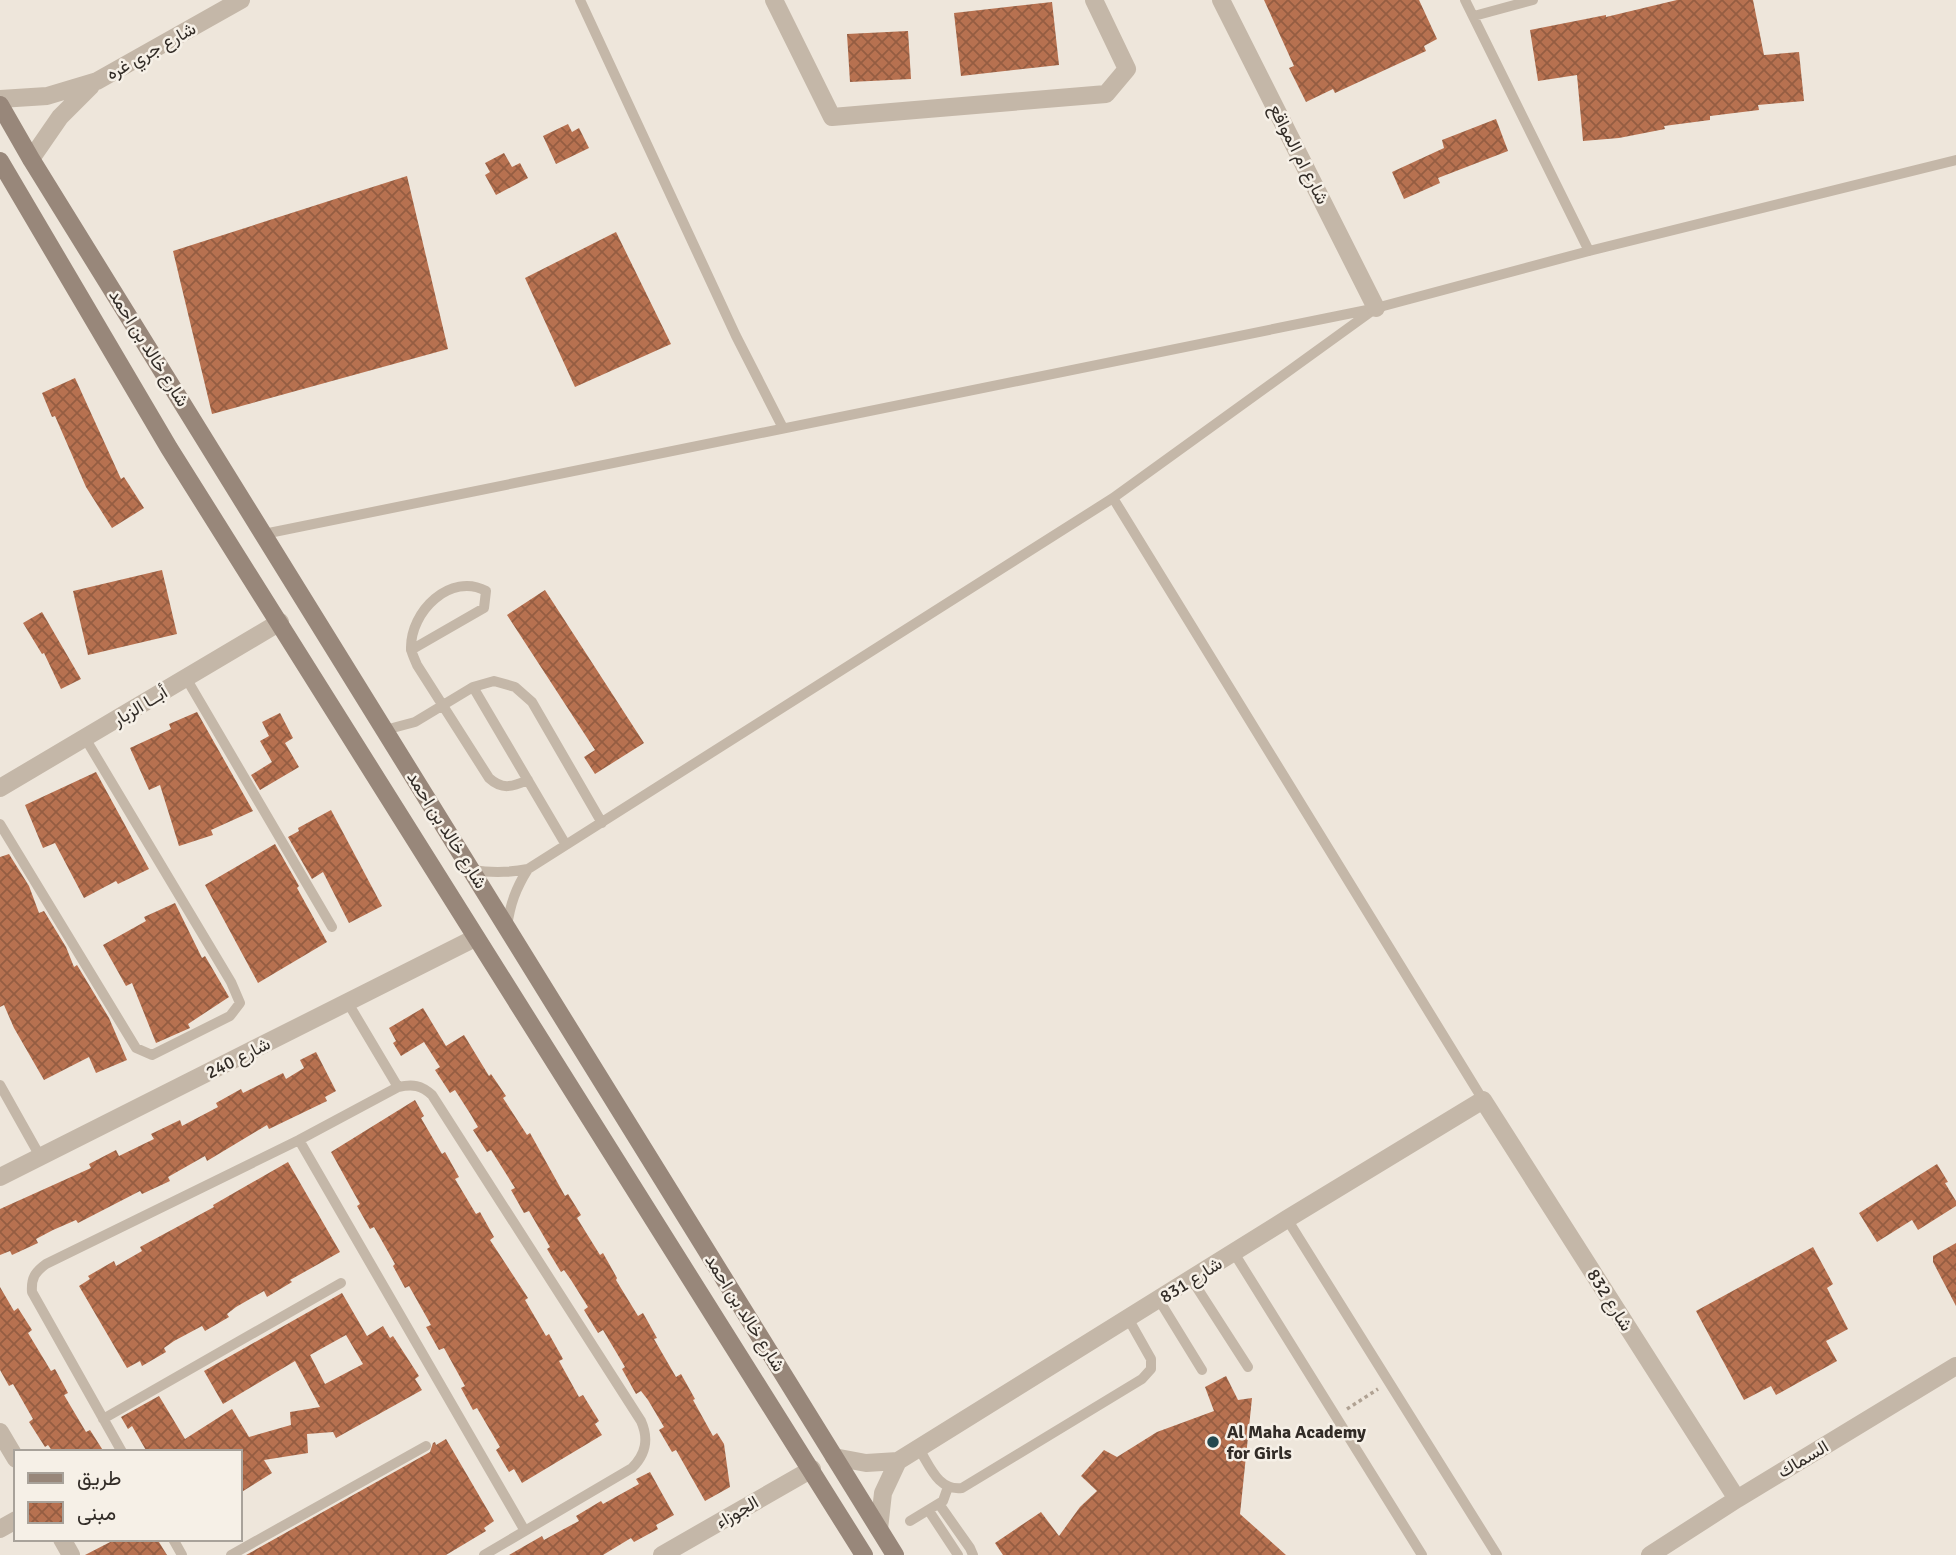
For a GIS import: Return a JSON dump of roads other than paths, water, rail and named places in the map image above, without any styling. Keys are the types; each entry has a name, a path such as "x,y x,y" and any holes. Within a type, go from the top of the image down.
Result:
{"main road":[{"name":"شارع خالد بن احمد","path":"0,105 895,1555"},
{"name":"شارع خالد بن احمد","path":"0,161 169,448 864,1555"}],"street":[{"name":"شارع جري غره","path":"0,99 47,96 97,81 241,0"},
{"path":"774,0 832,117 1106,94 1127,69 1094,0"},
{"name":"شارع ام المواقع","path":"1221,0 1376,308"},
{"name":"شارع جري غره","path":"31,159 60,117 97,81"},
{"name":"أبــا الزبار","path":"0,788 279,622"},
{"name":"شارع 240","path":"0,1177 475,938"},
{"name":"شارع 831","path":"834,1457 866,1463 898,1461 1483,1100"},
{"name":"شارع 832","path":"1483,1100 1737,1499"},
{"name":"السماك","path":"1650,1555 1956,1366"},
{"path":"0,1432 14,1456"},
{"path":"879,1529 883,1493 898,1461"},
{"name":"الجوزاء","path":"662,1555 811,1469"}],"lane":[{"path":"580,0 736,336 783,428"},
{"path":"1465,0 1589,251"},
{"path":"1474,16 1533,0"},
{"path":"264,534 1376,308 1589,251 1956,160"},
{"path":"472,869 509,873 528,869 1113,498 1376,308"},
{"path":"1113,498 1483,1100"},
{"path":"411,650 484,608 486,592 474,585 453,588 435,598 422,613 414,631 411,650 417,665 489,778 496,785 505,788 528,780"},
{"path":"186,678 332,927"},
{"path":"386,730 415,722 473,687 494,681 515,687 531,702 601,823"},
{"path":"473,687 566,845"},
{"path":"0,824 136,1048 152,1055 230,1016 240,1003 231,982 85,738"},
{"path":"507,927 516,887 528,869"},
{"path":"348,1003 398,1087"},
{"path":"0,1085 41,1158"},
{"path":"121,1450 32,1292 31,1281 36,1272 46,1264 299,1140 398,1087 422,1086 432,1095 645,1430 644,1451 632,1468 484,1555"},
{"path":"299,1140 525,1531"},
{"path":"1287,1219 1497,1555"},
{"path":"1234,1252 1422,1555"},
{"path":"1192,1280 1248,1367"},
{"path":"103,1419 341,1283"},
{"path":"1159,1300 1202,1370"},
{"path":"919,1449 939,1480 948,1487 962,1488 1148,1375 1152,1359 1129,1320"},
{"path":"231,1555 426,1446"},
{"path":"910,1521 939,1504 946,1497 948,1487"},
{"path":"939,1504 971,1548 973,1555"},
{"path":"929,1511 958,1555"}],"place":[{"name":"Al Maha Academy for Girls","path":"1213,1442"}]}
